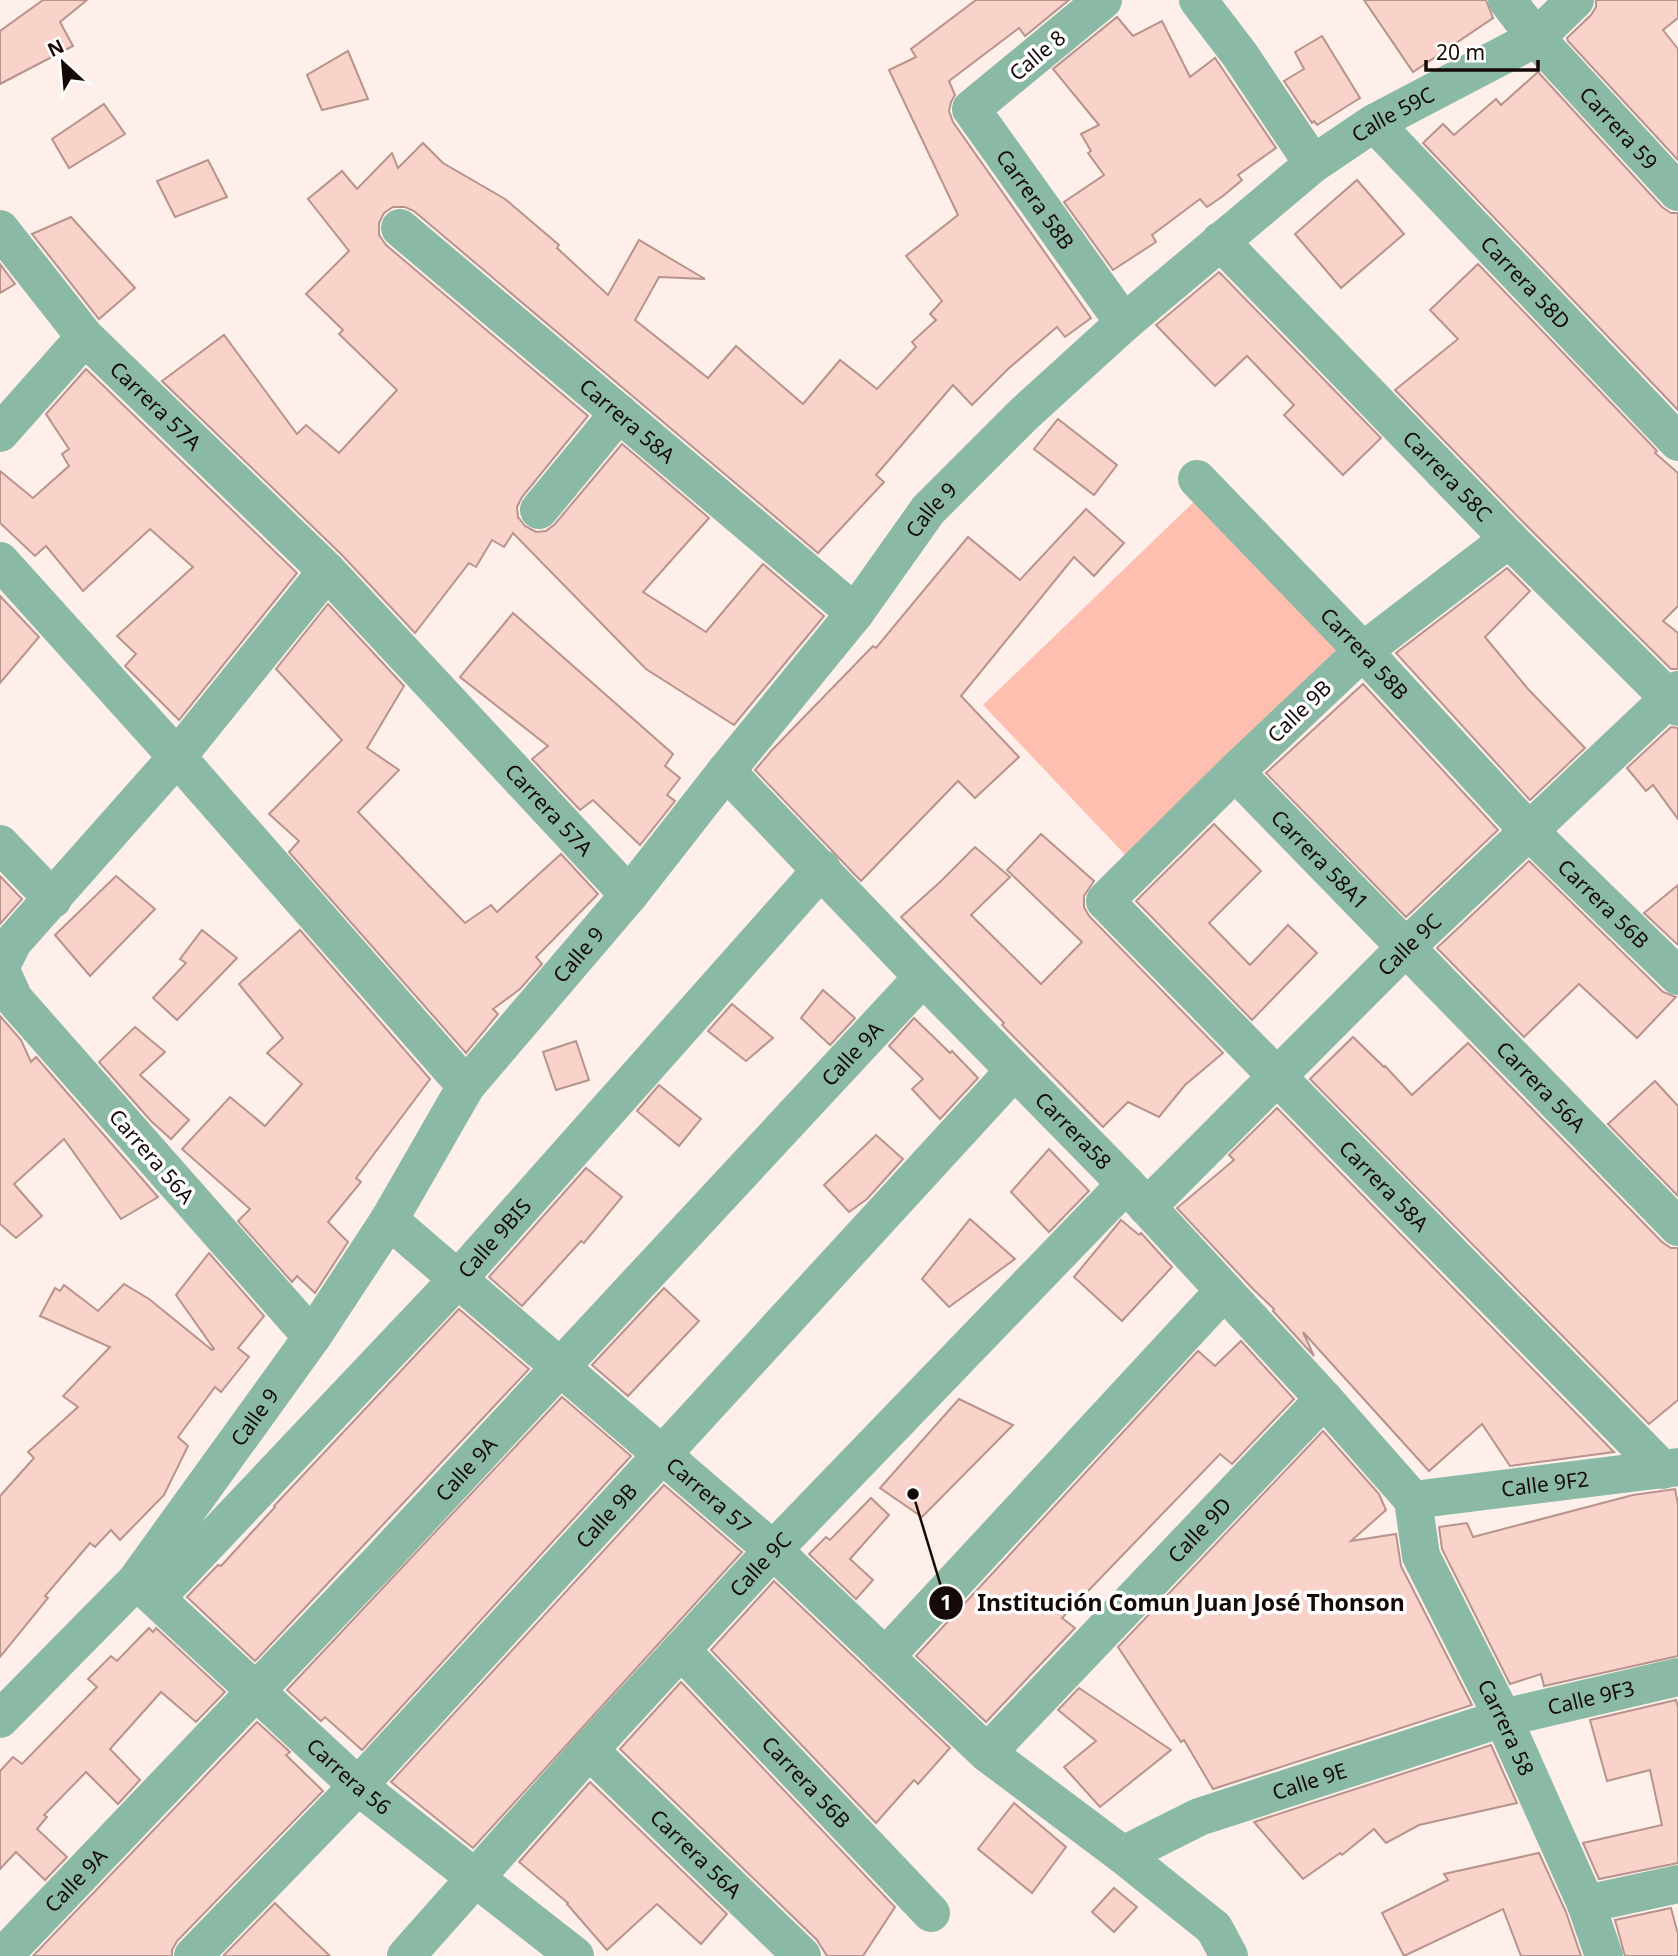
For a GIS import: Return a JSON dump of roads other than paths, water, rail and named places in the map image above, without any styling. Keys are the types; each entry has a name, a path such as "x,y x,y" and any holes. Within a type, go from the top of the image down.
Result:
{"street":[{"name":"Calle 8","path":"971,109 1103,0"},
{"path":"1198,0 1240,55 1313,164"},
{"name":"Carrera 59","path":"1507,0 1536,38 1678,192"},
{"name":"Calle 59C","path":"1220,241 1313,164 1374,123 1536,38 1576,0"},
{"name":"Carrera 58B","path":"971,109 1124,323"},
{"name":"Carrera 58D","path":"1374,123 1678,442"},
{"name":"Carrera 58A","path":"400,228 855,613"},
{"name":"Carrera 57A","path":"0,229 85,337 327,570 629,895"},
{"name":"Calle 9","path":"0,1718 146,1589 388,1220 466,1086 629,895 855,613 928,510 1024,414 1220,241"},
{"name":"Carrera 58C","path":"1220,241 1509,539 1675,698"},
{"path":"0,433 85,337"},
{"path":"539,510 619,413"},
{"name":"Carrera 58B","path":"1197,479 1363,651 1529,831"},
{"name":"Calle 9B","path":"1105,901 1235,772 1363,651 1509,539"},
{"path":"0,561 177,757 466,1086"},
{"path":"0,968 13,942 177,757 327,570"},
{"name":"Calle 9C","path":"406,1956 589,1750 773,1550 1136,1195 1276,1076 1405,948 1675,698"},
{"name":"Carrera58","path":"726,771 1136,1195 1413,1500"},
{"name":"Carrera 58A1","path":"1235,772 1405,948"},
{"name":"Carrera 56B","path":"1529,831 1678,976"},
{"path":"0,844 53,899"},
{"name":"Calle 9BIS","path":"146,1589 457,1280 822,869"},
{"name":"Carrera 58A","path":"1105,901 1276,1076 1671,1469"},
{"name":"Carrera 56A","path":"1405,948 1678,1227"},
{"name":"Carrera 56A","path":"0,968 14,999 312,1337"},
{"name":"Calle 9A","path":"3,1956 257,1691 923,977"},
{"name":"Calle 9B","path":"193,1956 358,1786 1014,1071"},
{"name":"Carrera 57","path":"388,1220 773,1550 987,1754 1123,1855 1214,1928 1229,1956"},
{"path":"885,1657 1224,1291"},
{"name":"Calle 9D","path":"987,1754 1324,1399"},
{"name":"Calle 9F2","path":"1413,1500 1671,1469"},
{"name":"Carrera 58","path":"1413,1500 1421,1556 1503,1718 1586,1904 1604,1956"},
{"name":"Carrera 56","path":"146,1589 358,1786 575,1956"},
{"name":"Carrera 56B","path":"681,1650 931,1913"},
{"name":"Calle 9F3","path":"1503,1718 1678,1677"},
{"name":"Calle 9E","path":"1123,1855 1199,1817 1503,1718"},
{"name":"Carrera 56A","path":"589,1750 802,1956"},
{"path":"1586,1904 1678,1884"}],"place":[{"name":"Institución Comun Juan José Thonson","path":"913,1494"}]}
